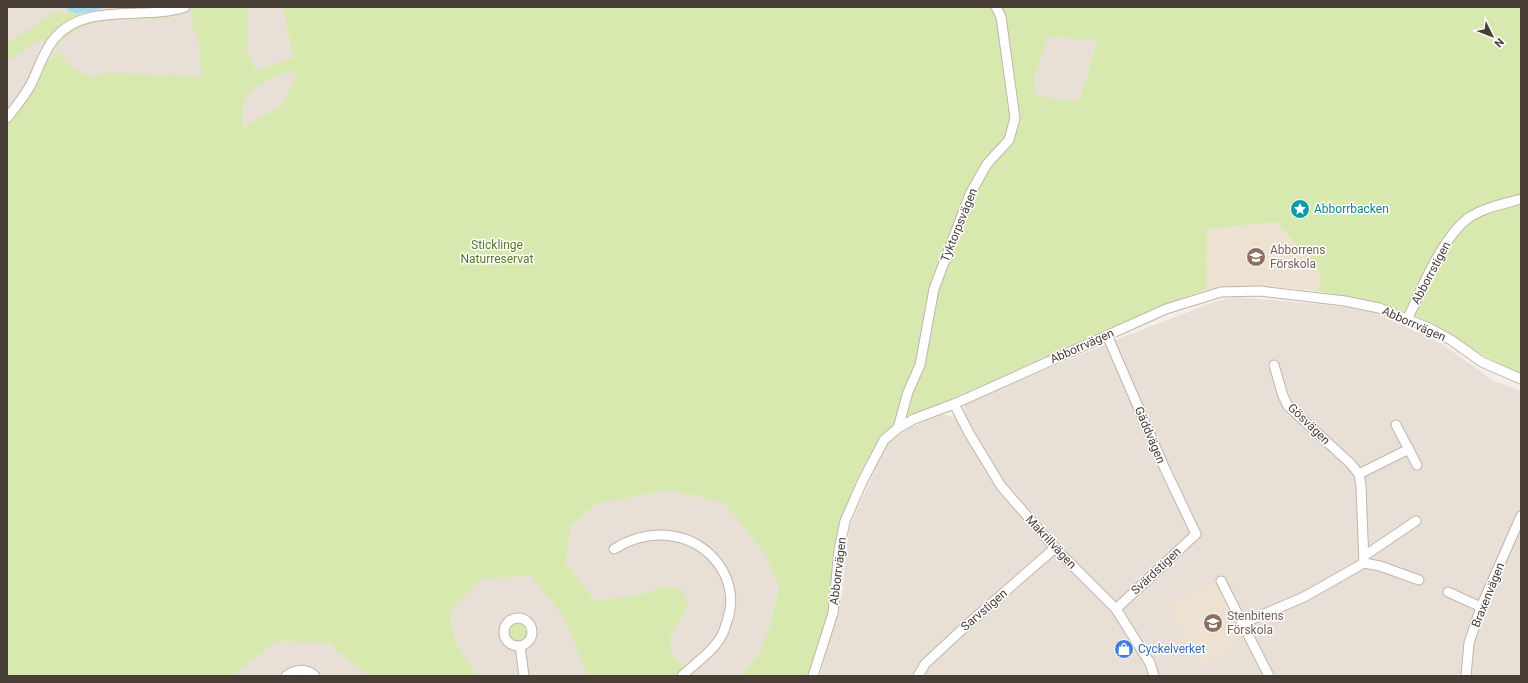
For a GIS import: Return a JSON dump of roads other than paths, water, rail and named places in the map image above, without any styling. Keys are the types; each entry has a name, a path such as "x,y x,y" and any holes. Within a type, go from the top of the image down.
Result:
{"street":[{"path":"7,118 29,87 54,38 63,31 80,21 93,16 119,13 160,13 185,7"},
{"name":"Tyktorpsvägen","path":"898,428 908,392 920,365 934,289 970,194 988,164 1004,148 1009,140 1015,118 1002,17 996,7"},
{"name":"Abborrstigen","path":"1408,318 1435,264 1452,235 1468,219 1481,212 1521,199"},
{"name":"Abborrvägen","path":"813,676 833,613 839,550 845,521 854,498 884,440 898,428 914,419 954,404 1166,309 1221,292 1260,291 1345,301 1379,308 1408,318 1451,340 1482,362 1521,379"},
{"name":"Gäddvägen","path":"1108,335 1165,469 1196,534"},
{"name":"Gösvägen","path":"1274,365 1283,396 1288,406 1351,464 1359,474"},
{"name":"Makrillvägen","path":"954,404 969,433 1001,486 1055,548 1116,609 1150,663 1154,676"},
{"path":"1396,426 1417,465"},
{"path":"1364,559 1361,486 1359,474 1409,449"},
{"name":"Braxenvägen","path":"1466,676 1469,643 1481,607 1521,516"},
{"path":"1243,623 1304,597 1364,559 1416,521"},
{"name":"Svärdstigen","path":"1116,609 1196,534"},
{"path":"614,548 644,536 674,536 699,546 712,556 724,572 729,583 731,608 723,634 712,649 682,676"},
{"name":"Sarvstigen","path":"918,676 926,664 968,624 1055,548"},
{"path":"1364,559 1419,580"},
{"path":"1220,581 1269,676"},
{"path":"1448,592 1481,607"},
{"path":"520,646 524,676"},
{"path":"286,676 299,670 306,671 315,676"}],"water":[{"path":"65,7 108,7 80,14 70,11"}],"place":[{"name":"Abborrbacken","path":"1300,209"},
{"name":"Abborrens Förskola","path":"1256,257"},
{"name":"Stenbitens Förskola","path":"1213,623"},
{"name":"Cyckelverket","path":"1124,649"}],"park label":[{"name":"Sticklinge Naturreservat","path":"497,252"}]}
